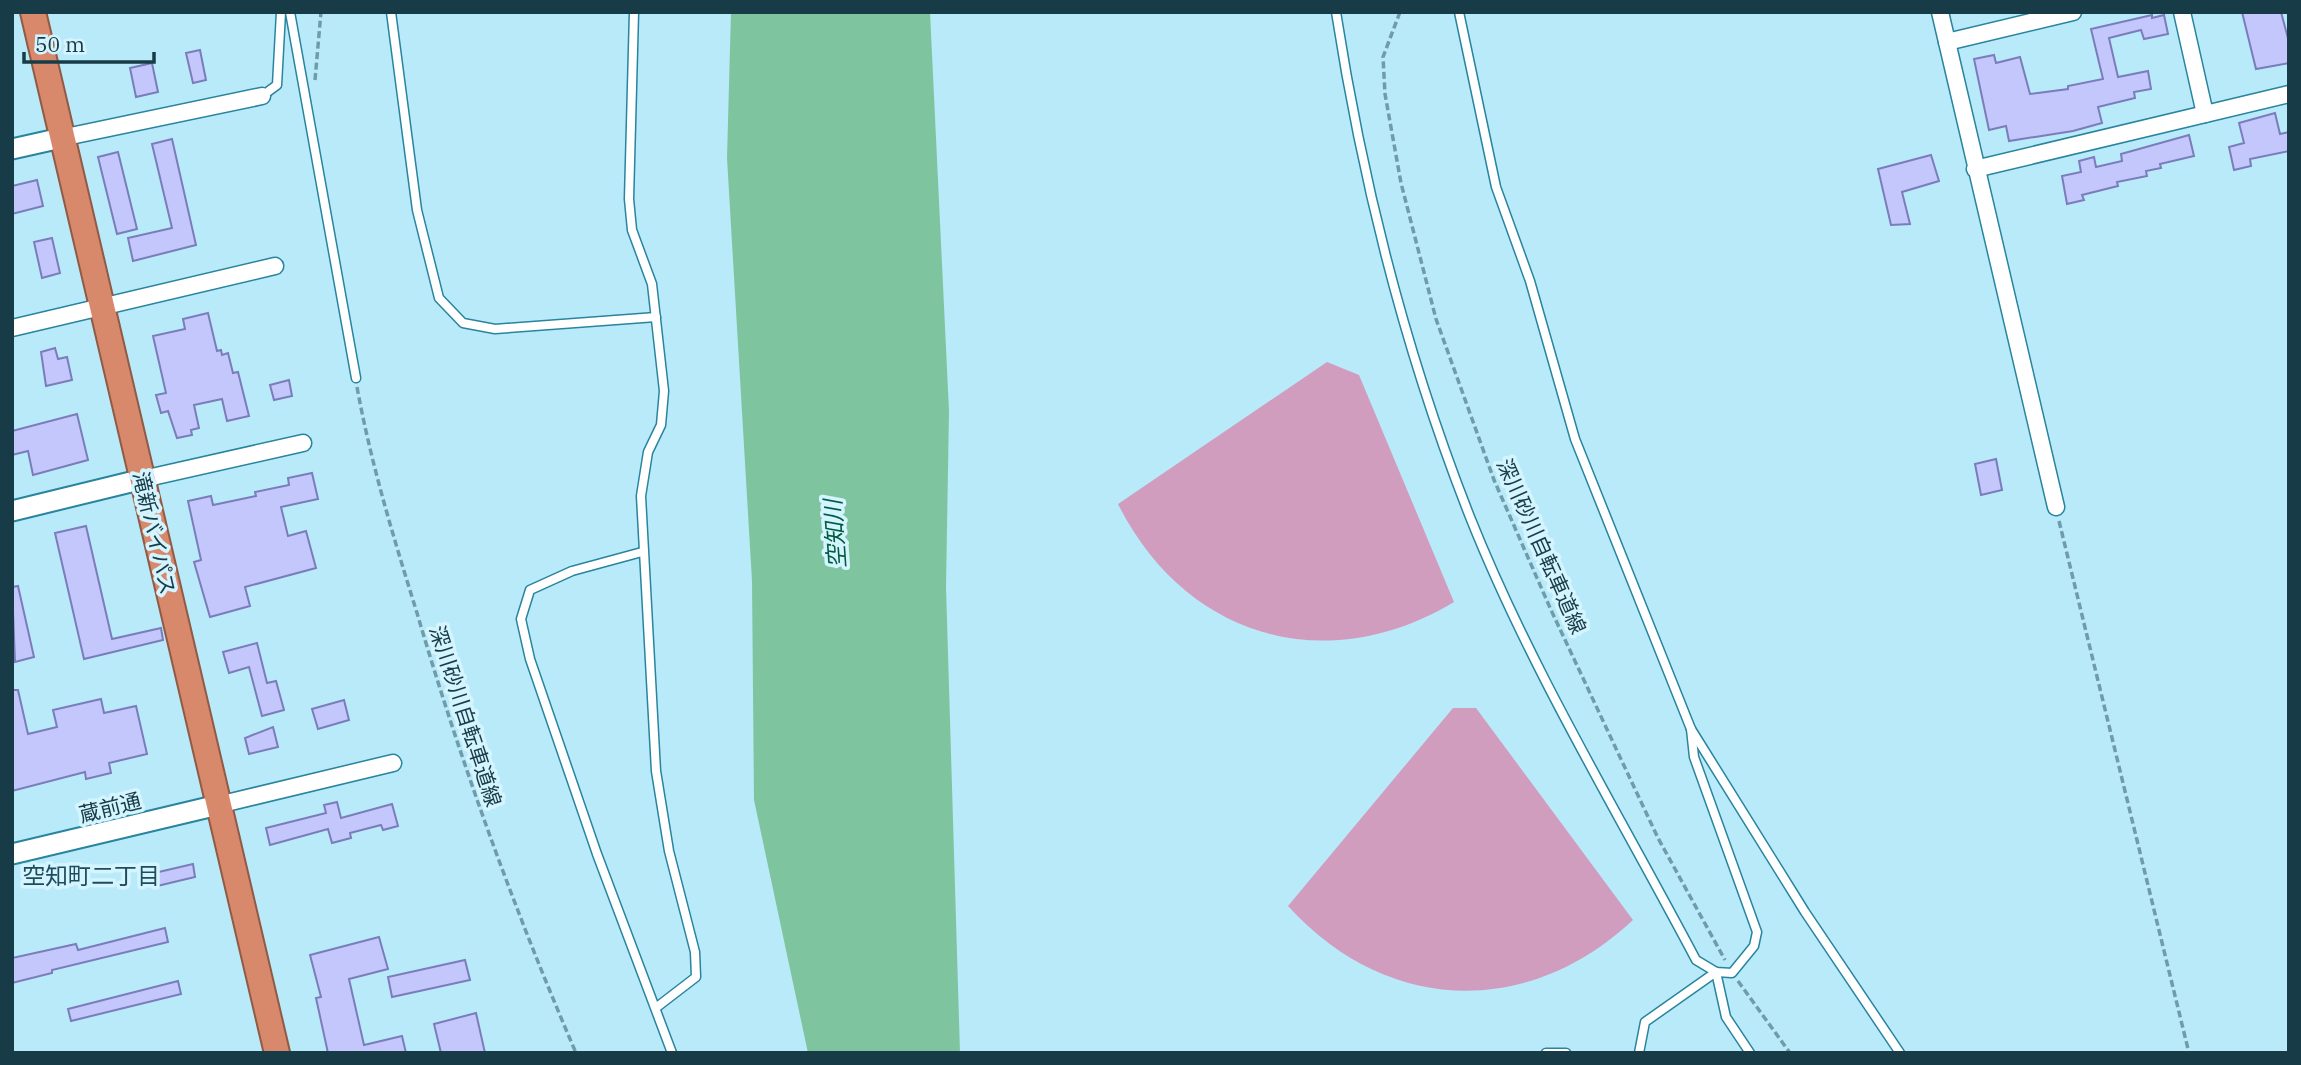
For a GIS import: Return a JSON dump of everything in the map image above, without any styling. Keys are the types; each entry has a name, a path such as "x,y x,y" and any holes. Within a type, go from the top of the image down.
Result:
{"highway":[{"name":"滝新バイパス","path":"33,12 278,1053"}],"street":[{"path":"1940,12 2056,507"},
{"path":"1947,42 2073,12"},
{"path":"2182,12 2205,114"},
{"path":"1975,169 2289,94"},
{"path":"12,149 262,96"},
{"path":"12,328 275,266"},
{"path":"12,511 303,443"},
{"path":"218,805 393,762"},
{"name":"蔵前通","path":"12,854 218,805"}],"lane":[{"path":"262,96 277,85 281,12"},
{"path":"290,12 356,378"},
{"path":"391,12 417,210 439,298 463,323 495,329 656,317"},
{"path":"634,12 629,200 632,230 652,284 664,391 661,425 648,452 641,496 656,771 669,851 695,952 696,977 657,1007"},
{"path":"1336,12 1379,235 1420,375 1471,517 1527,643 1696,960 1716,972 1732,973 1754,946 1757,932 1694,757 1691,729"},
{"path":"1459,12 1496,187 1530,281 1575,439 1691,729 1805,912 1900,1053"},
{"path":"642,552 572,570 530,590 522,619 530,659 592,841 644,983 657,1007 672,1053"},
{"path":"1639,1053 1645,1021 1716,972"},
{"path":"1716,972 1726,1017 1750,1053"},
{"path":"1546,1053 1566,1053"}],"path":[{"path":"304,90 316,75 321,12"},
{"name":"深川砂川自転車道線","path":"1400,12 1383,57 1385,94 1401,183 1436,319 1494,480 1658,838 1732,973 1790,1053"},
{"name":"深川砂川自転車道線","path":"356,378 387,514 447,715 528,942 576,1053"},
{"path":"2056,507 2189,1053"}],"shaded area":[{"path":"1327,362 1359,375 1454,602 1406,625 1357,638 1309,640 1263,632 1220,614 1181,587 1146,550 1118,504"},
{"path":"1453,708 1476,708 1633,920 1592,952 1548,975 1503,988 1458,991 1412,984 1368,968 1327,942 1288,906"}],"water":[{"name":"空知川","path":"731,12 930,12 949,411 946,587 960,1053 808,1053 754,800 752,581 727,158"}],"building":[{"path":"2242,12 2281,12 2289,42 2289,63 2256,69"},
{"path":"2152,15 2152,18 2164,15 2168,34 2144,39 2141,30 2109,38 2118,77 2148,71 2151,89 2134,92 2135,98 2098,107 2102,123 2073,131 2009,141 2006,126 1989,130 1974,59 1994,55 1996,63 2020,57 2030,94 2068,89 2068,86 2103,79 2091,29"},
{"path":"200,50 206,80 193,83 186,53"},
{"path":"152,63 158,92 136,97 130,68"},
{"path":"2275,113 2280,134 2289,132 2289,151 2250,159 2251,166 2234,170 2229,147 2244,143 2239,123"},
{"path":"2189,135 2194,156 2160,164 2161,168 2146,171 2147,176 2117,182 2118,186 2082,195 2084,200 2067,204 2062,176 2081,172 2079,161 2094,157 2096,167 2122,161 2121,154"},
{"path":"172,139 196,245 133,261 128,238 172,228 152,144"},
{"path":"118,152 137,229 117,234 98,157"},
{"path":"1931,155 1939,181 1902,192 1910,224 1891,225 1878,169"},
{"path":"37,180 43,206 12,214 12,186"},
{"path":"52,238 60,273 42,278 34,242"},
{"path":"208,313 217,351 221,350 222,355 228,353 233,373 238,372 249,416 227,421 222,399 194,405 199,428 191,430 192,435 177,438 168,411 161,413 156,395 166,393 153,336 185,329 183,319"},
{"path":"55,348 58,359 67,357 72,380 46,386 41,352"},
{"path":"289,380 292,396 274,400 270,385"},
{"path":"77,414 88,460 33,475 28,451 12,455 12,431"},
{"path":"1996,459 2002,490 1981,495 1975,464"},
{"path":"312,473 318,499 281,507 288,536 306,531 316,568 245,587 250,606 210,617 194,562 201,560 188,501 211,496 213,505 256,496 255,492 289,485 288,478"},
{"path":"86,526 112,639 161,628 163,640 84,659 55,533"},
{"path":"18,586 34,657 15,662 12,587"},
{"path":"257,643 267,683 276,681 284,710 262,716 249,667 229,673 223,652"},
{"path":"12,690 18,690 28,734 57,727 53,710 101,699 104,713 136,706 147,754 109,763 111,773 86,779 85,772 12,791"},
{"path":"344,700 349,720 318,729 312,709"},
{"path":"273,727 278,747 249,754 245,738"},
{"path":"337,802 341,818 392,804 398,826 383,830 381,825 350,833 351,838 332,843 328,829 270,845 266,828 326,813 324,805"},
{"path":"193,864 195,877 153,887 150,874"},
{"path":"165,928 168,942 52,970 52,973 12,983 12,958 76,944 78,950"},
{"path":"379,937 388,969 349,979 364,1045 402,1036 406,1053 328,1053 316,998 321,997 310,955"},
{"path":"465,960 470,980 392,997 388,977"},
{"path":"178,981 181,994 71,1021 68,1009"},
{"path":"476,1013 485,1053 441,1053 434,1024"}],"district":[{"name":"空知町二丁目","path":"91,875"}]}
